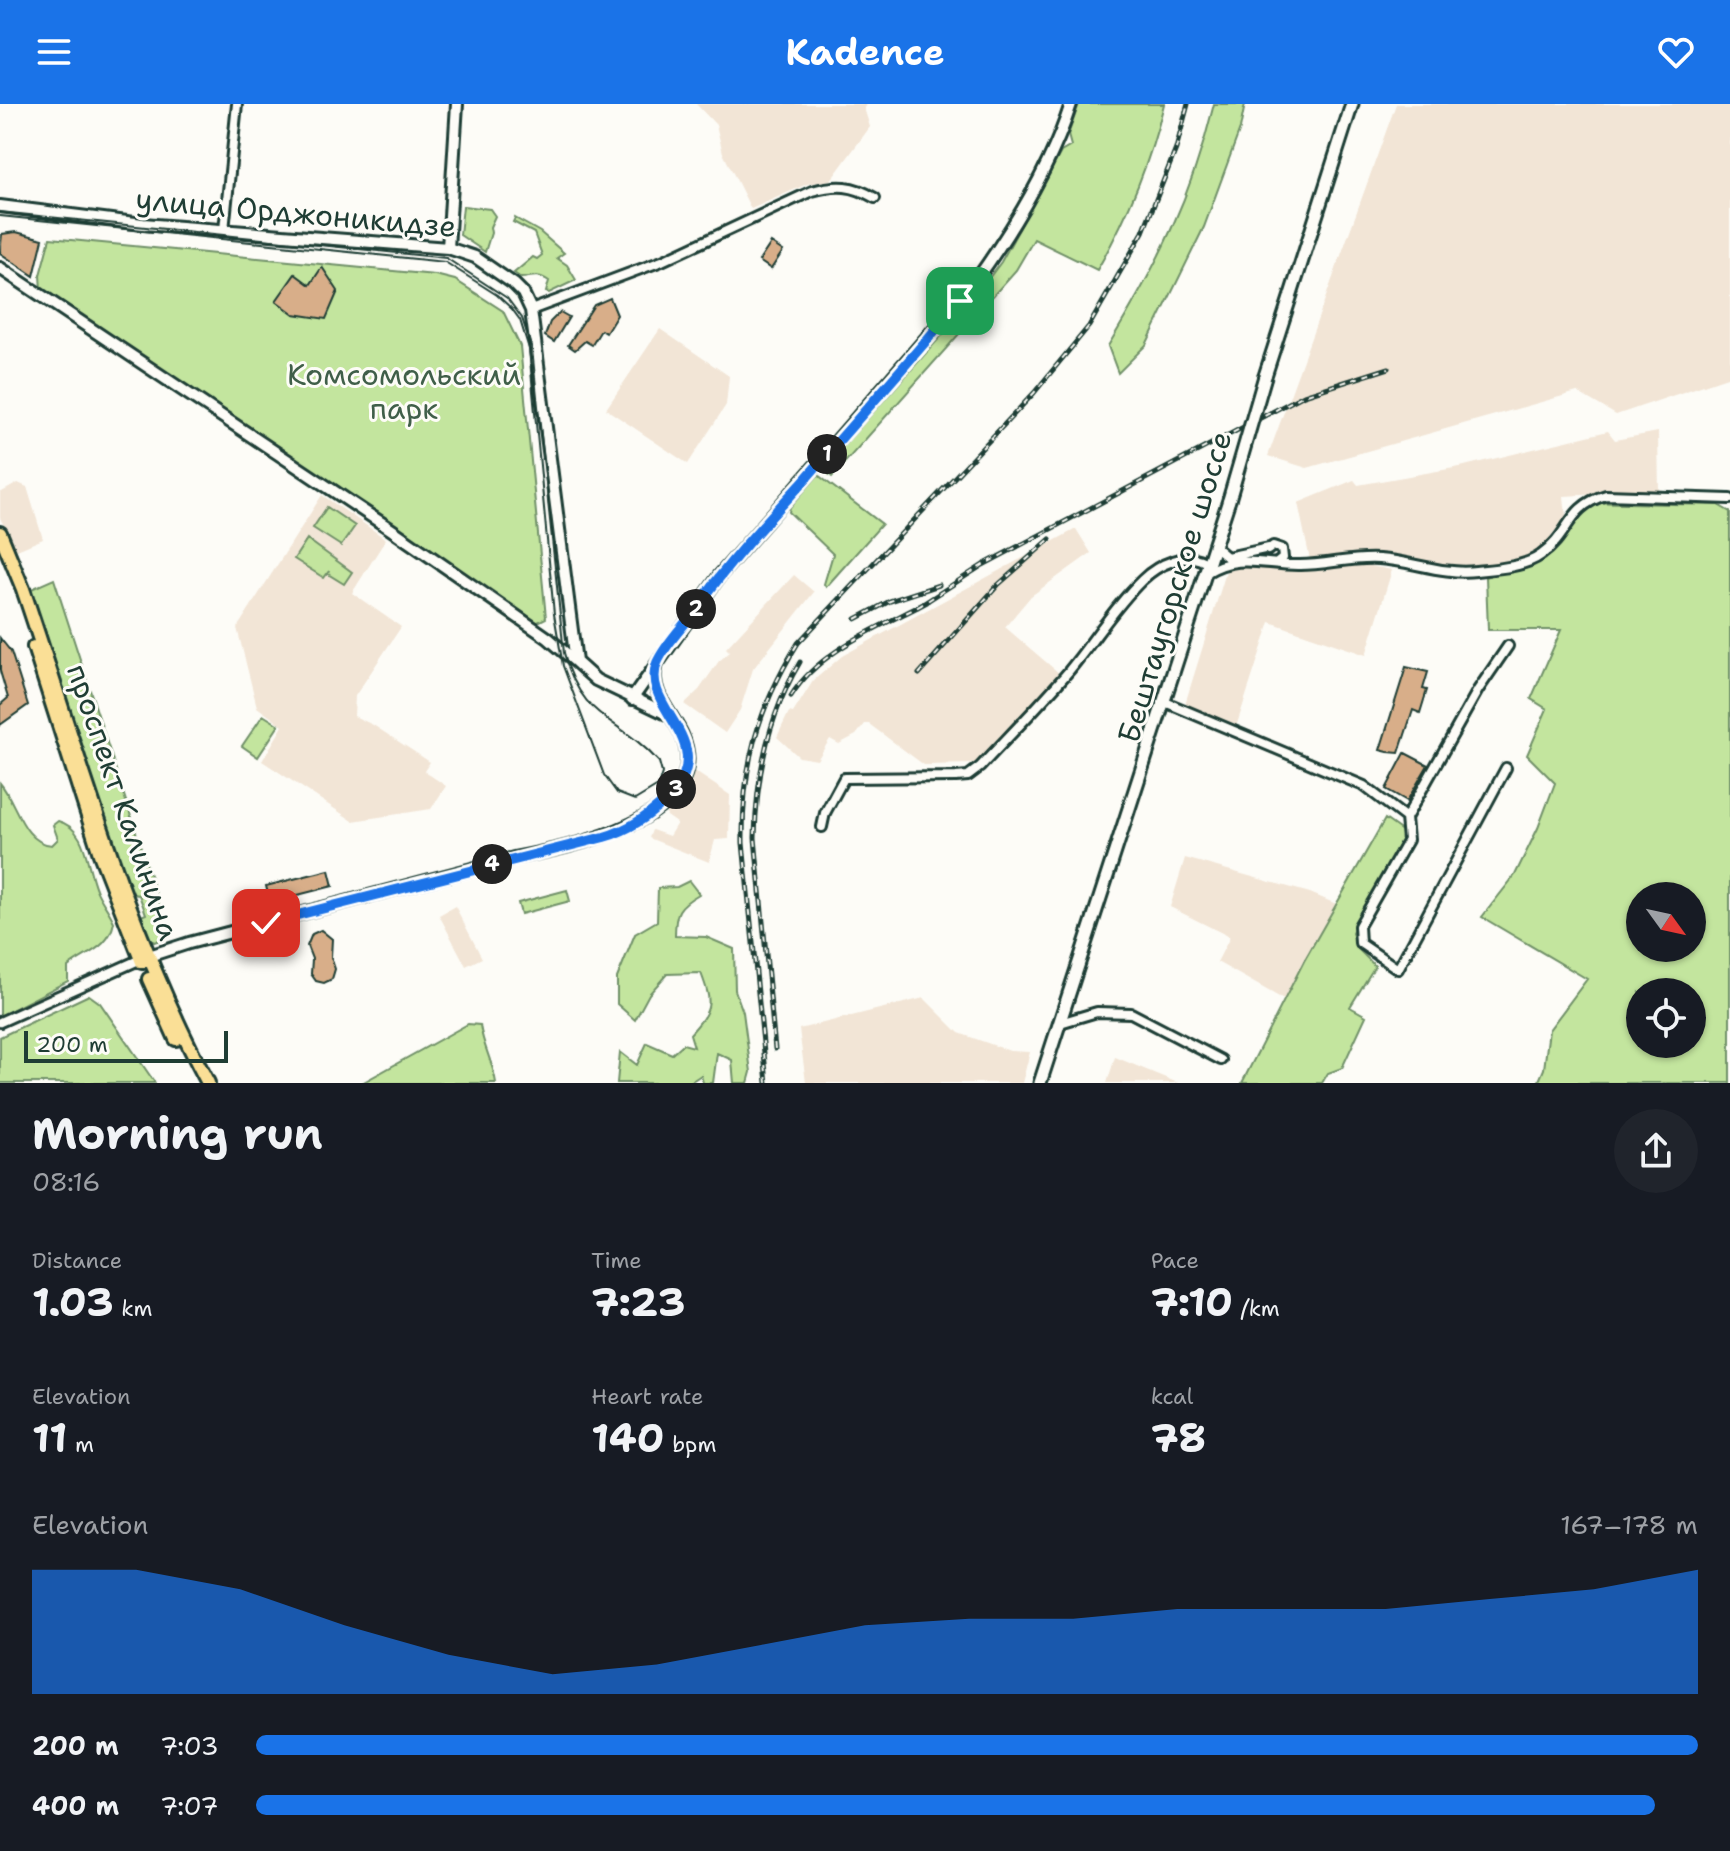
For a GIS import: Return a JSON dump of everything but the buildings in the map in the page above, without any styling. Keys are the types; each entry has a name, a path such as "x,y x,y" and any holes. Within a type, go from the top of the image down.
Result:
{"main road":[{"name":"Бештаугорское шоссе","path":"1040,1083 1165,702 1352,104"},
{"name":"проспект Калинина","path":"0,533 23,589 106,852"},
{"name":"проспект Калинина","path":"0,550 168,1024 199,1083"},
{"name":"проспект Калинина","path":"145,958 208,1083"}],"street":[{"path":"224,230 237,104"},
{"path":"448,248 457,104"},
{"path":"632,699 720,575 975,282 1009,232 1041,173 1071,104"},
{"path":"576,662 531,310 662,261 812,191 834,185 857,188 875,198"},
{"name":"улица Орджоникидзе","path":"0,206 143,224 448,248 475,257 514,284 523,293 531,310"},
{"path":"0,268 392,530 548,638 596,680 671,716"},
{"path":"822,827 825,813 844,778 956,777 968,776 980,767 1068,672 1143,579 1164,564 1196,558 1207,568 1246,559 1310,564 1381,559 1447,571 1497,568 1541,555 1558,539 1578,508 1606,495 1730,499"},
{"path":"1214,546 1227,557 1269,548 1282,549 1301,562 1310,564"},
{"path":"1269,548 1266,556 1274,563"},
{"path":"1274,563 1283,558 1282,549"},
{"path":"1506,768 1398,969 1360,943 1359,926 1408,840 1406,818 1478,690 1508,646"},
{"path":"0,1022 145,958 189,943 617,833 654,811 675,789 683,775 686,750 653,681 658,660"},
{"path":"1165,702 1364,786 1406,818"},
{"path":"1060,1023 1097,1012 1131,1013 1221,1060"}],"shaded area":[{"path":"696,104 866,104 864,108 870,127 831,180 807,184 751,209 723,153 716,125"},
{"path":"1396,104 1730,104 1730,376 1616,415 1577,392 1307,468 1268,456"},
{"path":"660,329 729,376 726,405 688,464 606,409"},
{"path":"1608,431 1615,440 1658,432 1659,494 1564,496 1566,516 1540,551 1517,561 1455,567 1371,552 1310,560 1298,503 1354,480 1358,485 1460,467"},
{"path":"18,483 27,487 43,539 17,550 0,518 0,493"},
{"path":"322,495 386,539 352,593 401,627 355,696 354,716 430,762 424,771 446,786 431,809 353,821 262,761 283,726 257,707 237,628"},
{"path":"1076,529 1091,553 1031,596 1005,627 1060,674 975,764 924,765 869,724 839,744 830,739 817,760 799,757 777,737 789,712 793,713 813,681 842,656"},
{"path":"1247,562 1294,570 1365,565 1392,570 1366,655 1270,622 1236,727 1185,704 1227,569"},
{"path":"794,575 814,592 753,669 740,710 725,733 684,704 730,652 726,648"},
{"path":"694,771 730,795 729,839 715,840 709,862 649,838 652,830 669,836 677,823 667,816 664,809 677,798"},
{"path":"1185,858 1310,893 1341,906 1288,1002 1217,962 1230,937 1170,907"},
{"path":"455,906 482,958 466,966 439,915"},
{"path":"924,998 959,1033 1010,1051 1030,1052 1022,1083 806,1083 799,1029"},
{"path":"1115,1057 1178,1083 1107,1083"}],"green space":[{"path":"1079,104 1164,104 1136,189 1097,270 1034,239 1016,270 832,477 822,469 968,306 1001,262 1061,152 1071,146 1068,135"},
{"path":"1214,104 1245,104 1240,129 1204,227 1146,345 1118,373 1108,346 1171,230 1195,170"},
{"path":"463,206 490,209 495,216 485,252 460,235"},
{"path":"515,218 540,232 564,253 557,258 567,265 576,280 549,293 546,292 549,281 535,276 521,278 514,273 533,257 537,259 542,255 534,233 513,222"},
{"name":"Комсомольский парк","path":"50,238 435,275 455,280 503,311 520,346 546,618 536,623 41,290 40,275"},
{"path":"818,475 882,524 826,587 824,584 833,554 789,512"},
{"path":"1580,502 1718,505 1730,512 1730,1083 1538,1083 1544,1069 1549,1030 1587,979 1482,917 1515,875 1555,783 1527,755 1547,709 1531,699 1561,630 1488,630 1486,577 1557,548"},
{"path":"327,507 355,526 341,546 313,528"},
{"path":"307,539 352,572 344,584 328,574 329,571 324,578 294,559"},
{"path":"54,579 169,934 154,942 147,936 141,916 146,914 139,895 132,894 125,881 29,590"},
{"path":"263,715 279,725 258,757 242,746"},
{"path":"0,783 27,830 42,843 52,845 58,839 53,825 58,821 75,831 98,893 114,922 102,944 68,967 68,981 0,1016"},
{"path":"1385,819 1406,834 1352,933 1358,949 1375,966 1350,1007 1366,1016 1342,1068 1328,1073 1322,1083 1242,1083 1304,961"},
{"path":"689,881 699,894 679,910 675,936 706,937 734,949 735,990 743,1012 751,1072 748,1083 734,1083 732,1060 717,1053 713,1083 703,1083 701,1075 689,1083 617,1083 620,1052 637,1065 647,1043 672,1054 683,1044 694,1047 690,1034 703,1018 709,1000 701,973 667,974 649,994 635,1020 617,1004 617,978 635,934 657,921 658,888 677,887"},
{"path":"567,890 570,901 521,914 518,903"},
{"path":"89,995 100,1003 155,1083 0,1083 0,1037"},
{"path":"468,1024 480,1025 496,1083 362,1083"}],"tram line":[{"path":"0,212 446,258 507,298 522,318 532,349 564,653 572,676 591,706 659,762 662,773 658,786 635,800 617,793 604,775 563,666 554,614 529,349 520,320 497,295 445,262 0,216"}],"railway":[{"path":"767,1083 743,843 745,788 762,715 798,643 1034,393 1089,326 1143,232 1176,149 1188,104"},
{"path":"918,607 983,565 1304,395 1389,368"},
{"path":"919,674 998,585 1050,539"},
{"path":"856,619 890,601 939,585"},
{"path":"791,696 803,679 835,652 927,602"},
{"path":"775,1049 755,838 756,815 761,769 772,725 800,662"}],"route":[{"path":"266,923 514,858 566,848 617,833 654,811 675,789 683,775 687,757 684,739 653,681 658,660 720,575 960,301"}]}
